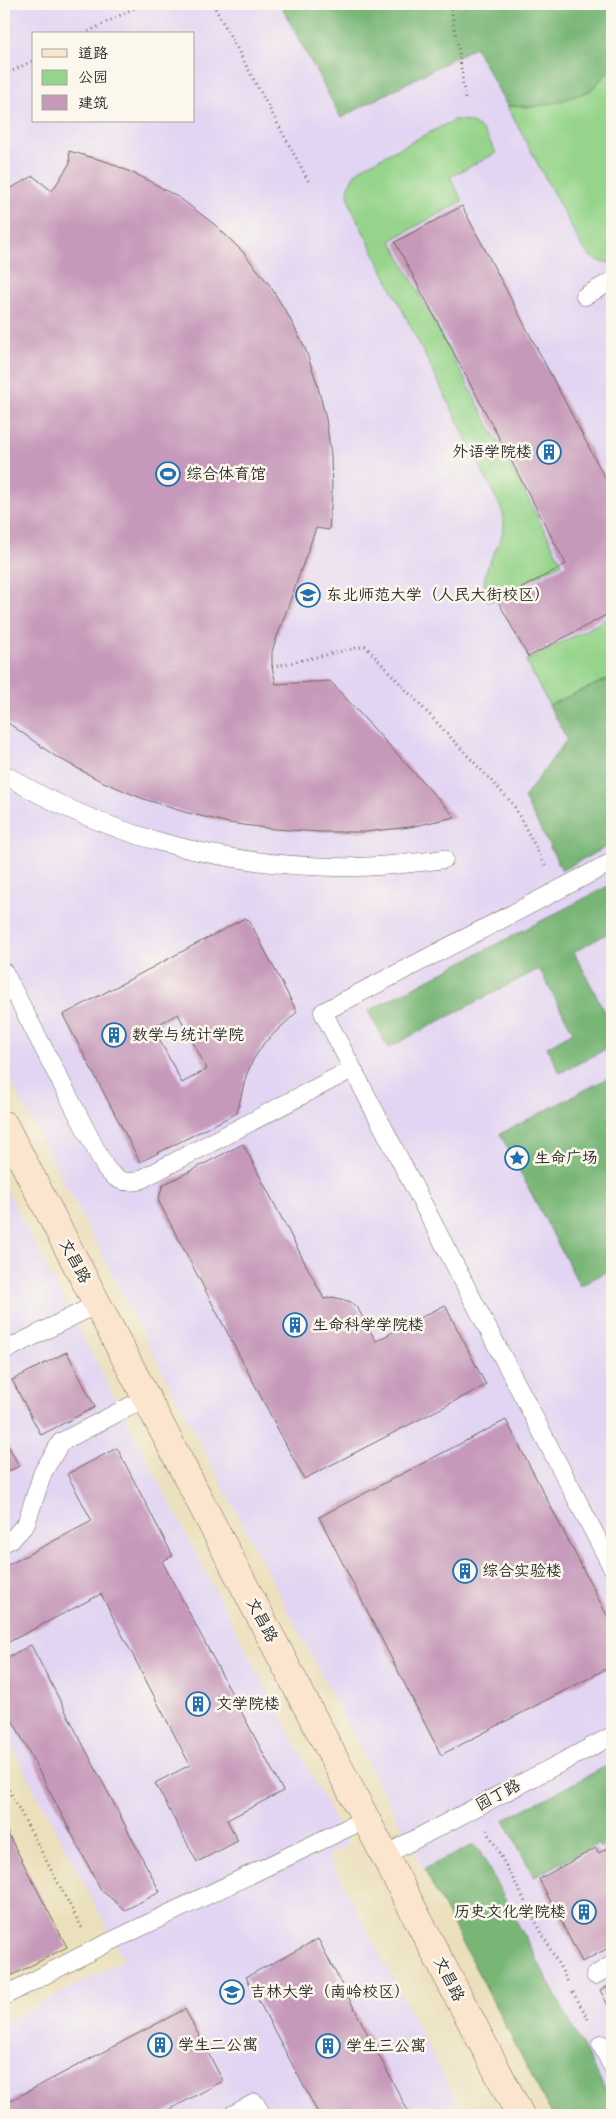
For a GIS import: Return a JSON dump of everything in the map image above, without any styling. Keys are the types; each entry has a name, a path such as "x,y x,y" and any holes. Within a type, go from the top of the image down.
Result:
{"street":[{"name":"文昌路","path":"4,1125 520,2115"}],"lane":[{"path":"585,296 612,281"},
{"path":"4,774 70,810 122,830 175,846 228,858 282,865 336,867 390,866 444,859"},
{"path":"612,862 323,1012 612,1567"},
{"path":"4,972 106,1167 112,1176 122,1181 138,1180 352,1069"},
{"path":"4,1351 97,1304"},
{"path":"4,1543 13,1538 26,1524 43,1472 61,1442 146,1398"},
{"name":"园丁路","path":"385,1855 612,1736"},
{"path":"4,1996 93,1950 366,1819"},
{"path":"594,1975 612,1965"},
{"path":"601,2044 612,2066"},
{"path":"232,2115 255,2103 262,2115"}],"path":[{"path":"88,32 142,4"},
{"path":"213,4 309,182"},
{"path":"450,4 465,99"},
{"path":"4,75 32,61"},
{"path":"272,668 365,646 513,804 557,890"},
{"path":"4,1781 93,1950"},
{"path":"475,1808 601,2044"}],"shaded area":[{"name":"东北师范大学（人民大街校区）","path":"4,4 612,4 612,2115 552,2115 4,1068"},
{"path":"4,1185 348,1845 328,1855 464,2115 4,2115 4,2023 124,1960 4,1731"}],"green space":[{"path":"280,4 612,4 612,68 590,91 562,101 533,107 507,106 475,47 341,118"},
{"path":"612,68 612,262 603,262 588,254 582,247 507,106 533,107 590,91"},
{"path":"454,120 462,120 475,125 489,139 496,153 450,177 463,201 391,240 562,563 489,602 484,581 486,571 502,534 503,513 351,207 348,195 351,180 363,167"},
{"path":"612,616 612,677 549,705 526,661"},
{"path":"612,677 612,844 562,870 524,798 567,739 549,705"},
{"path":"612,884 612,931 574,952 612,1026 612,1046 560,1073 547,1047 573,1032 539,969 388,1048 368,1011"},
{"path":"612,1076 612,1269 580,1286 500,1134"},
{"path":"612,1763 612,1842 600,1848 598,1844 534,1877 504,1820"},
{"path":"473,1845 479,1850 612,2102 612,2115 552,2115 424,1869"}],"building":[{"name":"综合体育馆","path":"69,151 108,162 146,179 181,199 214,224 243,252 269,284 288,315 305,348 317,383 326,419 331,456 332,493 329,530 316,528 272,651 272,667 276,684 330,681 455,817 410,827 365,832 319,832 229,823 184,812 141,798 99,780 55,756 4,720 4,192 33,176 52,191 70,163"},
{"name":"外语学院楼","path":"462,206 612,491 612,612 528,657 498,601 566,564 395,242"},
{"name":"数学与统计学院","path":"245,918 249,920 297,1012 264,1043 253,1060 246,1076 237,1113 140,1162 63,1015","holes":["178,1014 207,1069 182,1083 153,1027"]},
{"name":"生命科学学院楼","path":"243,1144 324,1299 333,1297 351,1302 358,1309 376,1341 445,1305 486,1385 304,1479 158,1200 163,1185"},
{"path":"67,1352 95,1407 41,1435 12,1380"},
{"name":"综合实验楼","path":"506,1420 612,1625 612,1666 441,1755 319,1517"},
{"path":"4,1437 19,1466 4,1474"},
{"name":"文学院楼","path":"117,1448 173,1556 162,1561 283,1791 227,1820 238,1841 197,1862 155,1783 190,1765 101,1594 5,1644 4,1640 4,1567 92,1521 67,1474"},
{"path":"31,1645 160,1892 125,1910 101,1890 4,1704 4,1659"},
{"path":"4,1826 67,1947 5,1979 4,1977"},
{"name":"历史文化学院楼","path":"612,1845 612,1946 582,1962 539,1879 596,1848 599,1853"},
{"name":"学生三公寓","path":"318,1939 410,2115 319,2115 246,1977"},
{"path":"612,1984 612,2013 600,1990"},
{"name":"学生二公寓","path":"185,2009 223,2081 159,2115 4,2115 4,2104"}],"place":[{"name":"外语学院楼","path":"549,452"},
{"name":"综合体育馆","path":"168,474"},
{"name":"东北师范大学（人民大街校区）","path":"308,595"},
{"name":"数学与统计学院","path":"114,1035"},
{"name":"生命广场","path":"517,1158"},
{"name":"生命科学学院楼","path":"295,1325"},
{"name":"综合实验楼","path":"465,1571"},
{"name":"文学院楼","path":"198,1704"},
{"name":"历史文化学院楼","path":"584,1912"},
{"name":"吉林大学（南岭校区）","path":"232,1992"},
{"name":"学生二公寓","path":"160,2045"},
{"name":"学生三公寓","path":"328,2046"}]}
